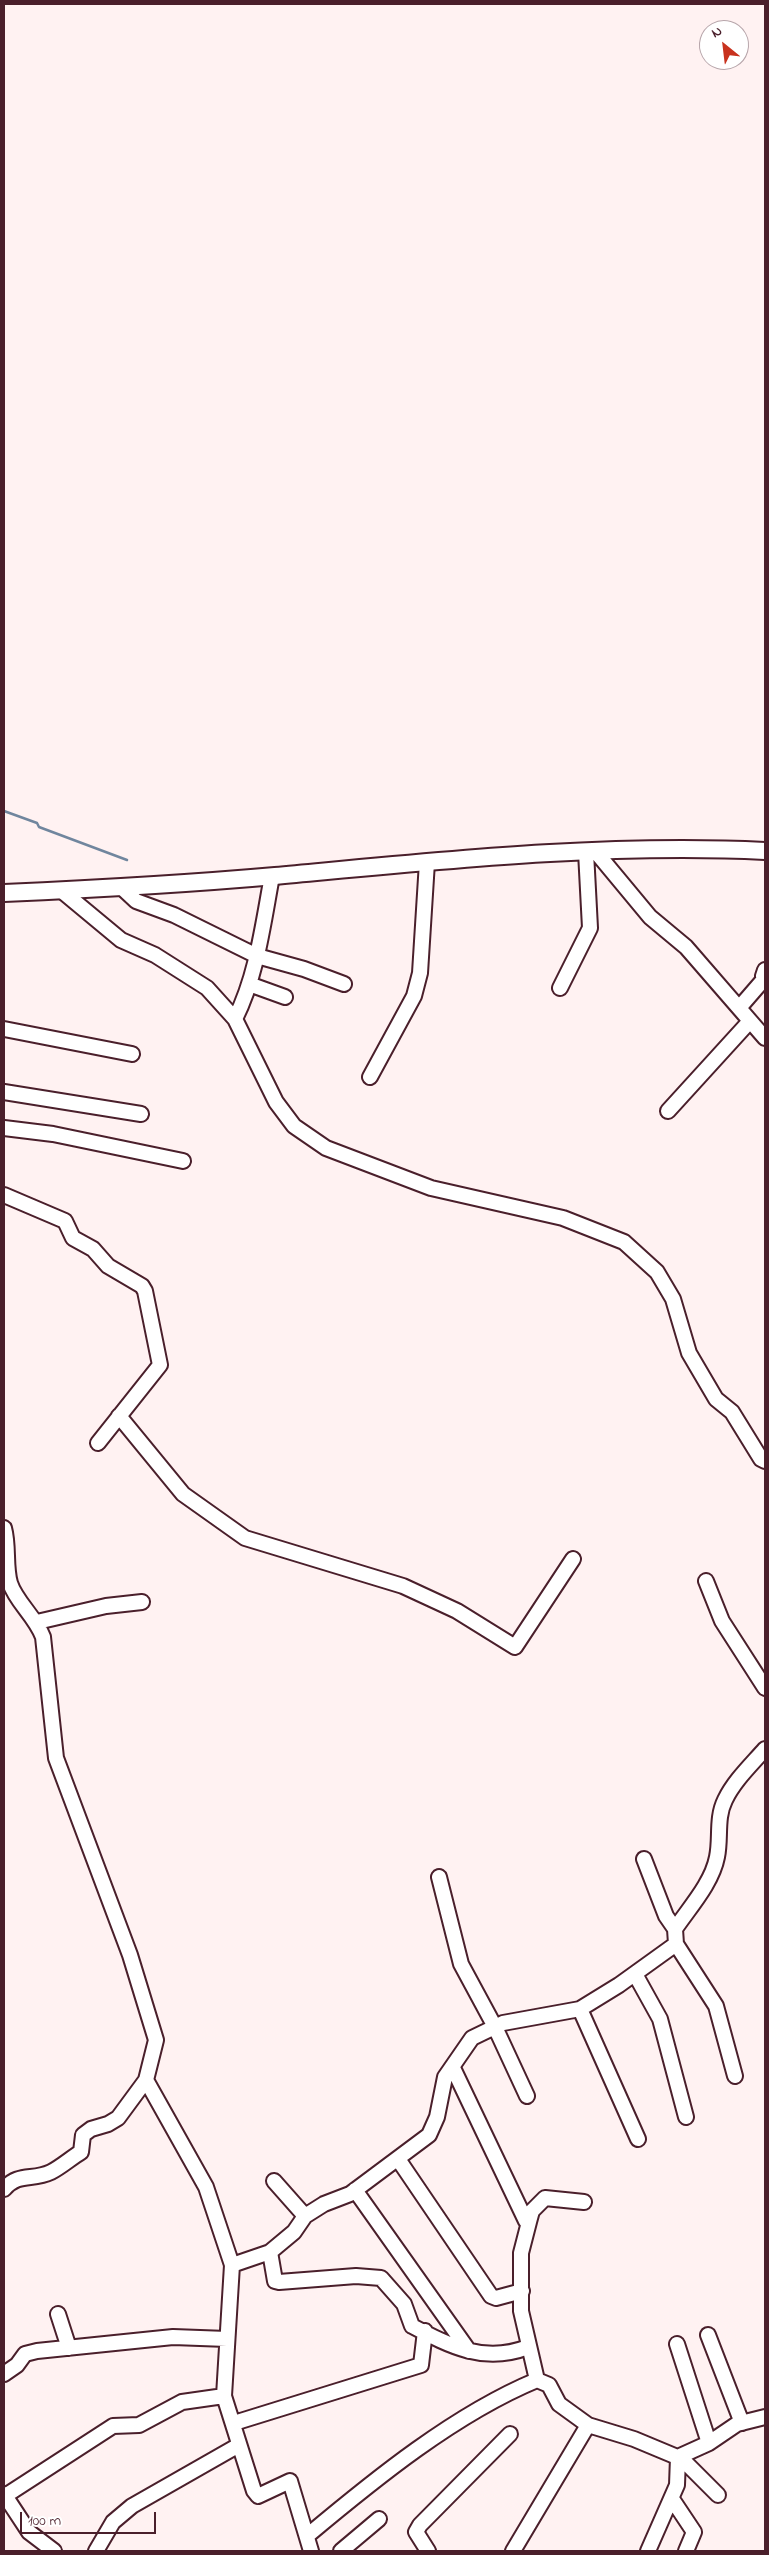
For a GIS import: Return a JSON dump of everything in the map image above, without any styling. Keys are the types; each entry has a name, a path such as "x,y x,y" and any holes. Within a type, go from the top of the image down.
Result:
{"main road":[{"path":"4,893 121,887 427,862 591,852 722,849 765,851"}],"street":[{"path":"560,988 590,928 591,852"},
{"path":"591,852 650,917 686,947 765,1038"},
{"path":"370,1077 414,996 420,973 427,862"},
{"path":"235,1019 249,984 257,956 272,876"},
{"path":"121,887 136,901 174,915 257,956 304,969 344,984"},
{"path":"62,891 121,940 155,955 207,988 235,1019 276,1102 294,1126 326,1148 431,1188 563,1218 624,1242 658,1272 673,1299 689,1353 716,1399 732,1412 761,1459 765,1461"},
{"path":"739,1008 765,978 763,976 765,970"},
{"path":"249,984 284,997"},
{"path":"668,1111 750,1021"},
{"path":"4,1029 132,1054"},
{"path":"4,1092 141,1114"},
{"path":"4,1128 53,1134 183,1160"},
{"path":"4,1195 65,1221 73,1238 93,1249 108,1266 142,1286 160,1365 98,1443"},
{"path":"119,1416 183,1494 245,1538 404,1586 457,1611 515,1647 572,1559"},
{"path":"4,1528 10,1582 14,1593 37,1622 43,1637 56,1758 130,1955 156,2040 146,2080 118,2118 108,2124 91,2129 83,2135 80,2152 52,2172 38,2177 16,2178 4,2189"},
{"path":"706,1581 722,1621 765,1688"},
{"path":"37,1622 106,1606 142,1602"},
{"path":"675,1929 707,1882 717,1857 718,1825 725,1801 740,1778 765,1750"},
{"path":"644,1859 666,1916 675,1929 676,1944 716,2006 735,2076"},
{"path":"439,1877 461,1964 495,2027 527,2096"},
{"path":"232,2265 270,2252 294,2232 305,2216 324,2204 342,2198 355,2190 429,2135 437,2117 444,2077 453,2068 472,2038 503,2023 580,2009 635,1974 676,1944"},
{"path":"635,1974 660,2019 686,2117"},
{"path":"580,2009 638,2139"},
{"path":"453,2068 526,2221 529,2222"},
{"path":"146,2080 206,2187 232,2265 224,2396 254,2491 258,2496 290,2481 311,2551"},
{"path":"398,2158 491,2296 496,2298 522,2290"},
{"path":"274,2181 305,2216"},
{"path":"355,2190 470,2351"},
{"path":"537,2380 528,2347 522,2311 521,2253 529,2222 532,2211 545,2198 584,2202"},
{"path":"270,2252 275,2281 356,2276 381,2278 404,2304 412,2326 449,2345 470,2351 509,2354 528,2347"},
{"path":"58,2314 69,2348"},
{"path":"234,2423 421,2364 425,2331"},
{"path":"708,2335 742,2423"},
{"path":"4,2374 17,2365 24,2354 172,2337 227,2339"},
{"path":"677,2344 709,2442"},
{"path":"306,2536 360,2492 436,2437 518,2388 537,2380 549,2385 559,2404 588,2425 678,2457 718,2496"},
{"path":"54,2551 29,2532 4,2495 113,2426 138,2425 182,2402 224,2396"},
{"path":"678,2457 742,2423 765,2417"},
{"path":"513,2551 588,2425"},
{"path":"428,2551 416,2532 420,2525 510,2434"},
{"path":"96,2551 113,2522 132,2506 239,2444"},
{"path":"648,2551 672,2499 679,2478 678,2457"},
{"path":"672,2499 694,2532 686,2551"},
{"path":"341,2551 379,2520"}],"waterway":[{"path":"4,811 37,823 39,827 127,860"}]}
